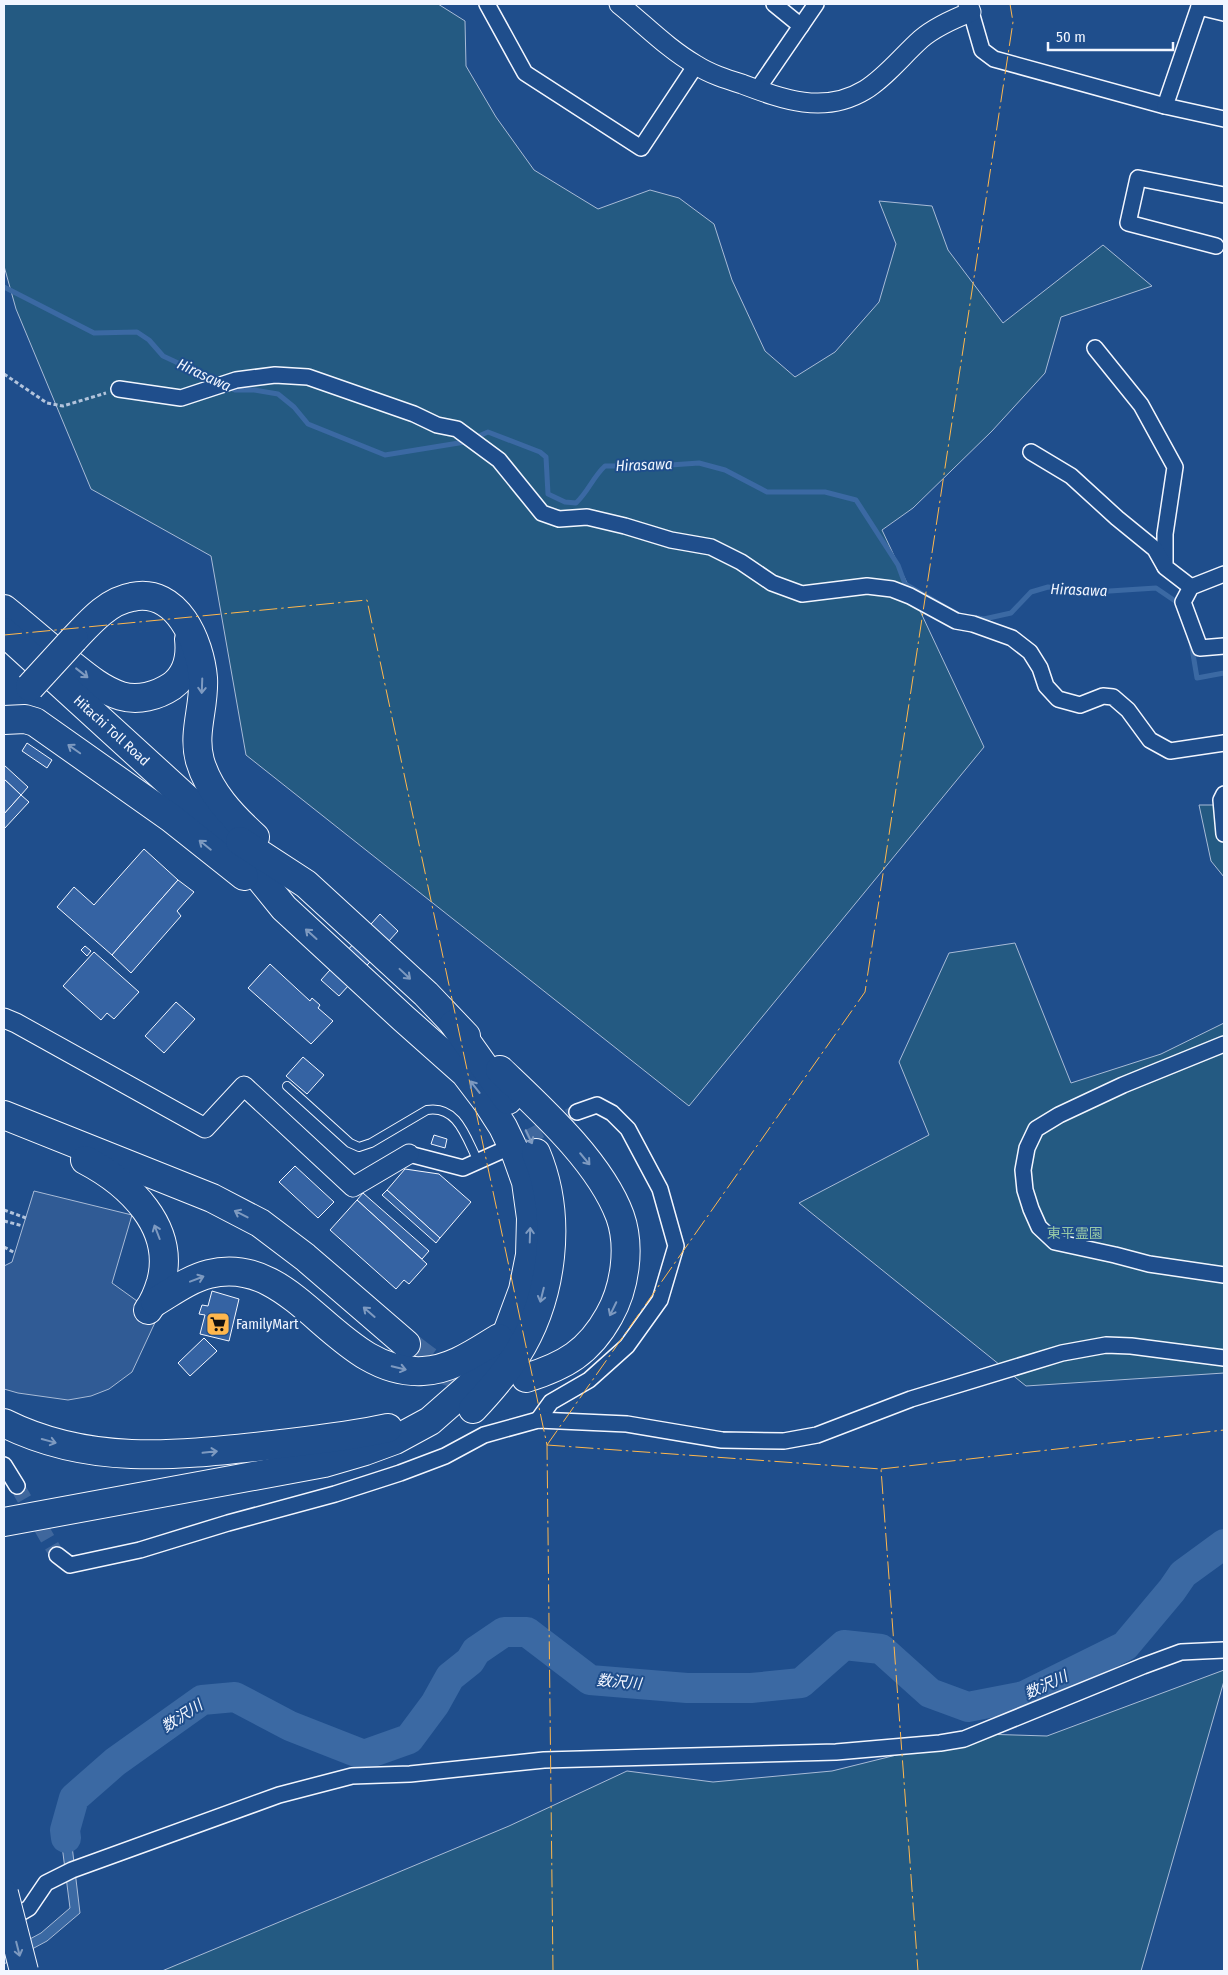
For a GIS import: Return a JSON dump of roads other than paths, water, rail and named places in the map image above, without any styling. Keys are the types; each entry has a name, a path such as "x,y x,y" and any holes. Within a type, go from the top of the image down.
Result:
{"highway":[{"path":"4,716 74,639 105,610 118,602 144,595 156,598 177,612 186,623 197,651 202,672 202,694 196,739 198,751 204,772 216,795 242,825 426,994 537,1105 590,1164 620,1217 626,1253 615,1306 595,1338 580,1353 564,1364 526,1378"},
{"path":"4,609 94,682 121,696 134,698 149,697 164,691 177,682 189,659 190,646 186,623"},
{"name":"Hitachi Toll Road","path":"4,632 220,829"},
{"path":"4,720 25,719 35,722 171,818 284,908 465,1073 503,1127 516,1154 526,1182 531,1218 530,1255 523,1290 507,1333 496,1352 470,1385 430,1421 395,1440 324,1463 4,1522"},
{"path":"220,829 306,884"},
{"path":"220,829 284,908"},
{"path":"4,1538 340,1474 401,1453 425,1441 448,1428 488,1392 518,1354 538,1312 549,1264 550,1212 546,1182 538,1158 520,1119 454,1024"},
{"path":"4,1115 212,1198 260,1223 305,1257 406,1344"},
{"path":"31,1126 44,1138 92,1164 119,1182 144,1206 157,1230 165,1260 151,1306 185,1283 209,1274 232,1272 255,1276 279,1286 357,1350 378,1362 401,1369 423,1371 455,1364 507,1333"},
{"path":"4,1423 43,1440 92,1451 122,1454 184,1454 363,1434 408,1422 449,1404"},
{"path":"4,1893 24,1971"}],"street":[{"path":"486,4 525,73 641,148 696,65"},
{"path":"619,4 696,65 757,90 805,104 826,104 848,98 865,90 882,77 922,38 970,8 982,50 994,59 1165,106 1224,119"},
{"path":"774,4 801,26"},
{"path":"757,90 816,4"},
{"path":"1165,106 1199,5 1224,13"},
{"path":"1216,246 1128,223 1138,178 1224,195"},
{"path":"1095,348 1141,405 1175,467 1165,534 1165,567"},
{"path":"119,389 181,398 236,380 275,375 308,377 414,414 437,425 457,429 499,460 542,512 559,519 587,517 626,526 671,540 711,547 741,562 772,583 802,594 867,586 892,589 910,596 956,621 973,624 1012,638 1030,652 1040,668 1046,686 1058,699 1080,704 1103,696 1113,697 1128,710 1150,740 1170,751 1224,743"},
{"path":"1031,452 1071,476 1117,518 1155,549 1165,567 1191,587"},
{"path":"1224,574 1191,587 1183,602 1200,648 1224,646"},
{"path":"1224,794 1221,800 1224,834"},
{"path":"4,1018 205,1128 244,1086 353,1187 409,1154 463,1168 501,1151"},
{"path":"1224,1044 1123,1085 1059,1114 1036,1129 1027,1148 1023,1170 1025,1190 1039,1227 1055,1242 1115,1254 1128,1260 1224,1275"},
{"path":"538,1420 551,1402 588,1380 627,1346 660,1300 676,1246 660,1189 628,1129 612,1113 597,1105 577,1112"},
{"path":"57,1555 70,1565 140,1550 237,1521 304,1504 400,1473 445,1456 484,1435 538,1420 628,1424 722,1440 784,1441 817,1435 911,1399 1062,1353 1106,1345 1131,1346 1224,1358"},
{"path":"4,1465 17,1486"},
{"path":"4,1922 30,1908 46,1883 72,1870 279,1795 352,1776 410,1774 544,1760 836,1752 940,1743 964,1739 1180,1652 1224,1650"}],"lane":[{"path":"287,1086 350,1143 359,1147 371,1143 427,1110 446,1111 454,1116 478,1161"}],"waterway":[{"name":"Hirasawa","path":"4,287 94,333 137,332 149,340 163,356 219,382"},
{"name":"Hirasawa","path":"227,386 235,390 254,390 278,394 294,407 308,424 385,455 465,442 488,432 540,452 546,457 548,494 565,502 576,503 605,466 656,466 699,463 725,470 767,492 825,492 856,500 898,565 905,584 959,615"},
{"name":"Hirasawa","path":"973,617 984,619 1011,613 1031,592 1048,587 1094,592 1156,588 1179,605"},
{"name":"Hirasawa","path":"1191,642 1197,678 1224,673"},
{"name":"数沢川","path":"66,1838 65,1830 74,1798 115,1762 202,1700 235,1697 290,1726 364,1755 409,1739 435,1704 450,1677 470,1661 476,1651 504,1632 527,1632 590,1680 687,1688 751,1688 801,1683 844,1645 881,1649 930,1693 968,1707 1024,1696 1125,1646 1183,1574 1224,1544"}],"tunnel":[{"path":"507,1148 577,1112"},
{"path":"406,1344 436,1366 456,1374"},
{"path":"17,1486 57,1555"}],"place":[{"name":"FamilyMart","path":"218,1324"}],"park label":[{"name":"東平霊園","path":"1075,1233"}]}
